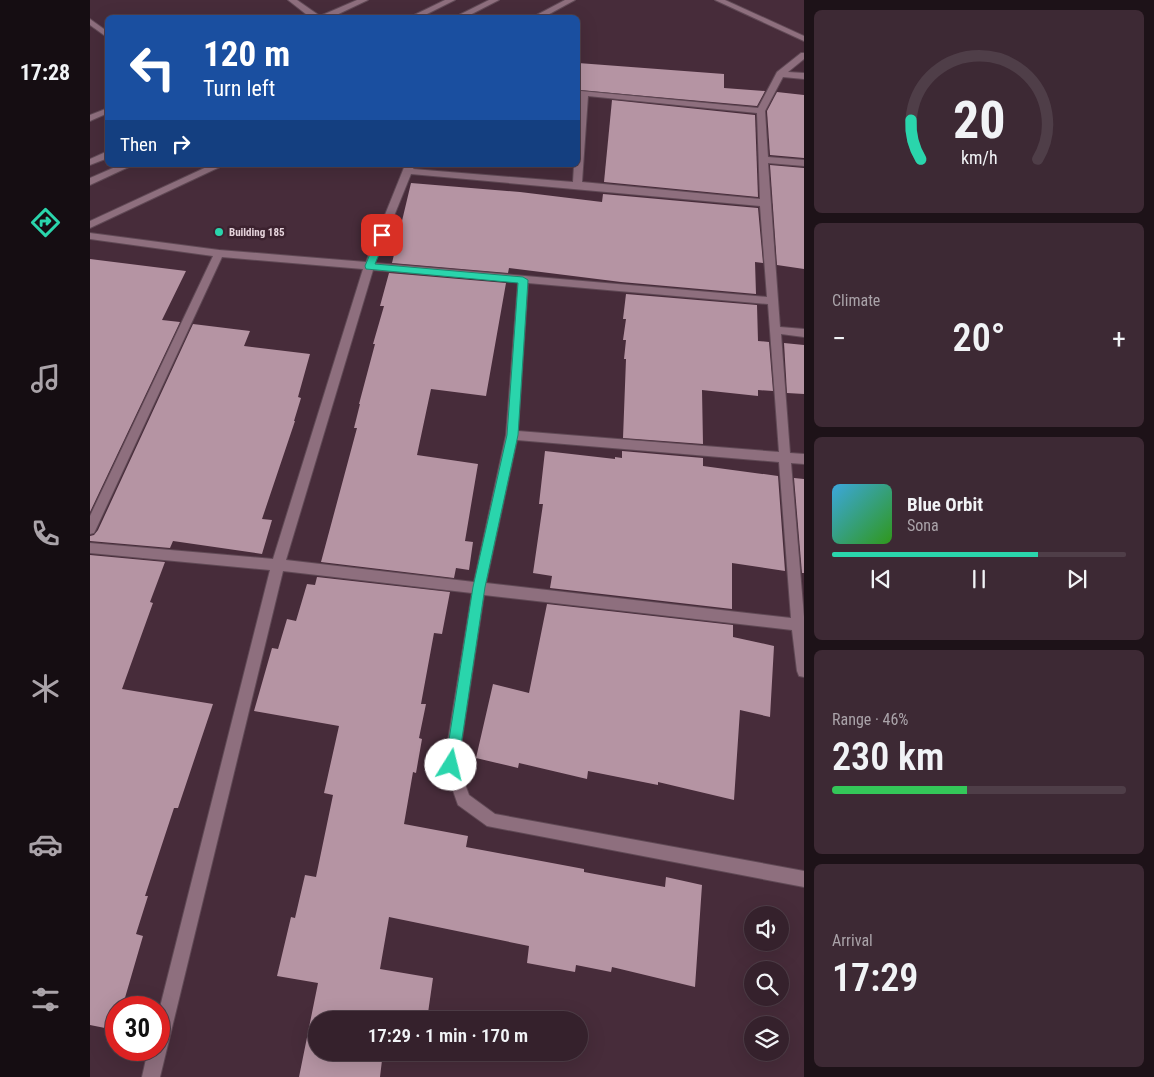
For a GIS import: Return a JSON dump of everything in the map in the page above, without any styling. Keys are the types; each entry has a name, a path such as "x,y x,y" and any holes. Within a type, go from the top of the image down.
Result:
{"street":[{"path":"292,0 313,15"},
{"path":"329,15 364,0"},
{"path":"418,15 451,0"},
{"path":"464,15 496,0"},
{"path":"541,15 571,0"},
{"path":"719,0 804,39"},
{"path":"90,21 105,34"},
{"path":"804,55 780,74 761,111 765,203 798,625 804,671"},
{"path":"780,74 804,76"},
{"path":"580,146 584,94 761,111"},
{"path":"90,118 105,111"},
{"path":"90,162 105,155"},
{"path":"763,160 804,163"},
{"path":"90,182 124,167"},
{"path":"90,225 215,167"},
{"path":"577,185 578,167"},
{"path":"170,1000 278,565 370,266 409,168 765,203"},
{"path":"90,236 219,253 773,301"},
{"path":"90,528 219,253"},
{"path":"523,280 512,435 479,587 451,765 462,800 492,820 804,879"},
{"path":"776,330 804,333"},
{"path":"512,435 804,458"},
{"path":"90,548 278,565 798,625"},
{"path":"151,1077 155,1061"}],"building":[{"path":"580,63 724,74 724,88 765,91 757,106 580,90"},
{"path":"777,92 804,95 804,158 770,155 767,111"},
{"path":"612,100 755,115 758,197 604,182"},
{"path":"770,165 804,168 804,269 777,265"},
{"path":"411,183 520,192 602,202 603,194 758,208 763,263 755,262 756,294 621,282 509,268 508,273 392,263"},
{"path":"90,259 186,271 162,320 180,322 90,512"},
{"path":"389,273 506,283 486,396 431,389 417,455 478,464 465,541 473,542 469,570 456,568 454,578 321,562 357,428 354,428 375,344 373,344 384,306 380,306"},
{"path":"626,294 757,305 758,341 769,342 773,391 758,390 758,396 702,390 703,444 623,438 626,340 623,340 626,319 623,319"},
{"path":"193,324 250,331 244,346 310,354 298,397 301,398 295,421 262,519 272,520 262,554 173,541 170,548 90,541 90,536 94,535 98,530"},
{"path":"784,343 804,345 804,394 787,393"},
{"path":"545,451 615,459 615,457 622,458 622,451 703,458 703,466 778,476 785,571 732,563 732,609 550,588 552,576 533,573 543,504 539,504"},
{"path":"794,478 804,479 804,573 802,573"},
{"path":"90,555 165,562 150,602 153,603 122,689 213,704 178,808 174,808 145,896 148,896 136,934 143,936 126,996 105,996 105,1028 90,1025"},
{"path":"317,577 450,592 442,634 434,633 421,704 426,704 419,738 422,739 416,773 413,772 404,824 468,836 466,847 584,869 584,872 665,887 666,877 702,885 695,987 612,967 611,972 576,965 575,972 527,963 529,946 389,917 380,969 433,978 428,1011 312,1011 318,983 277,976 291,917 295,918 305,875 316,877 333,795 324,793 339,726 254,711 272,648 278,649 287,619 296,621 307,584 315,585"},
{"path":"547,604 733,625 733,637 774,646 770,717 740,710 734,800 658,782 658,785 588,771 587,779 519,763 518,768 476,758 493,684 529,693"},
{"path":"308,1032 308,1061 382,1061 380,1077 299,1077"}],"place":[{"name":"Building 185","path":"219,232"}],"route":[{"path":"382,235 370,266 523,280 512,435 479,587 451,765"}]}
